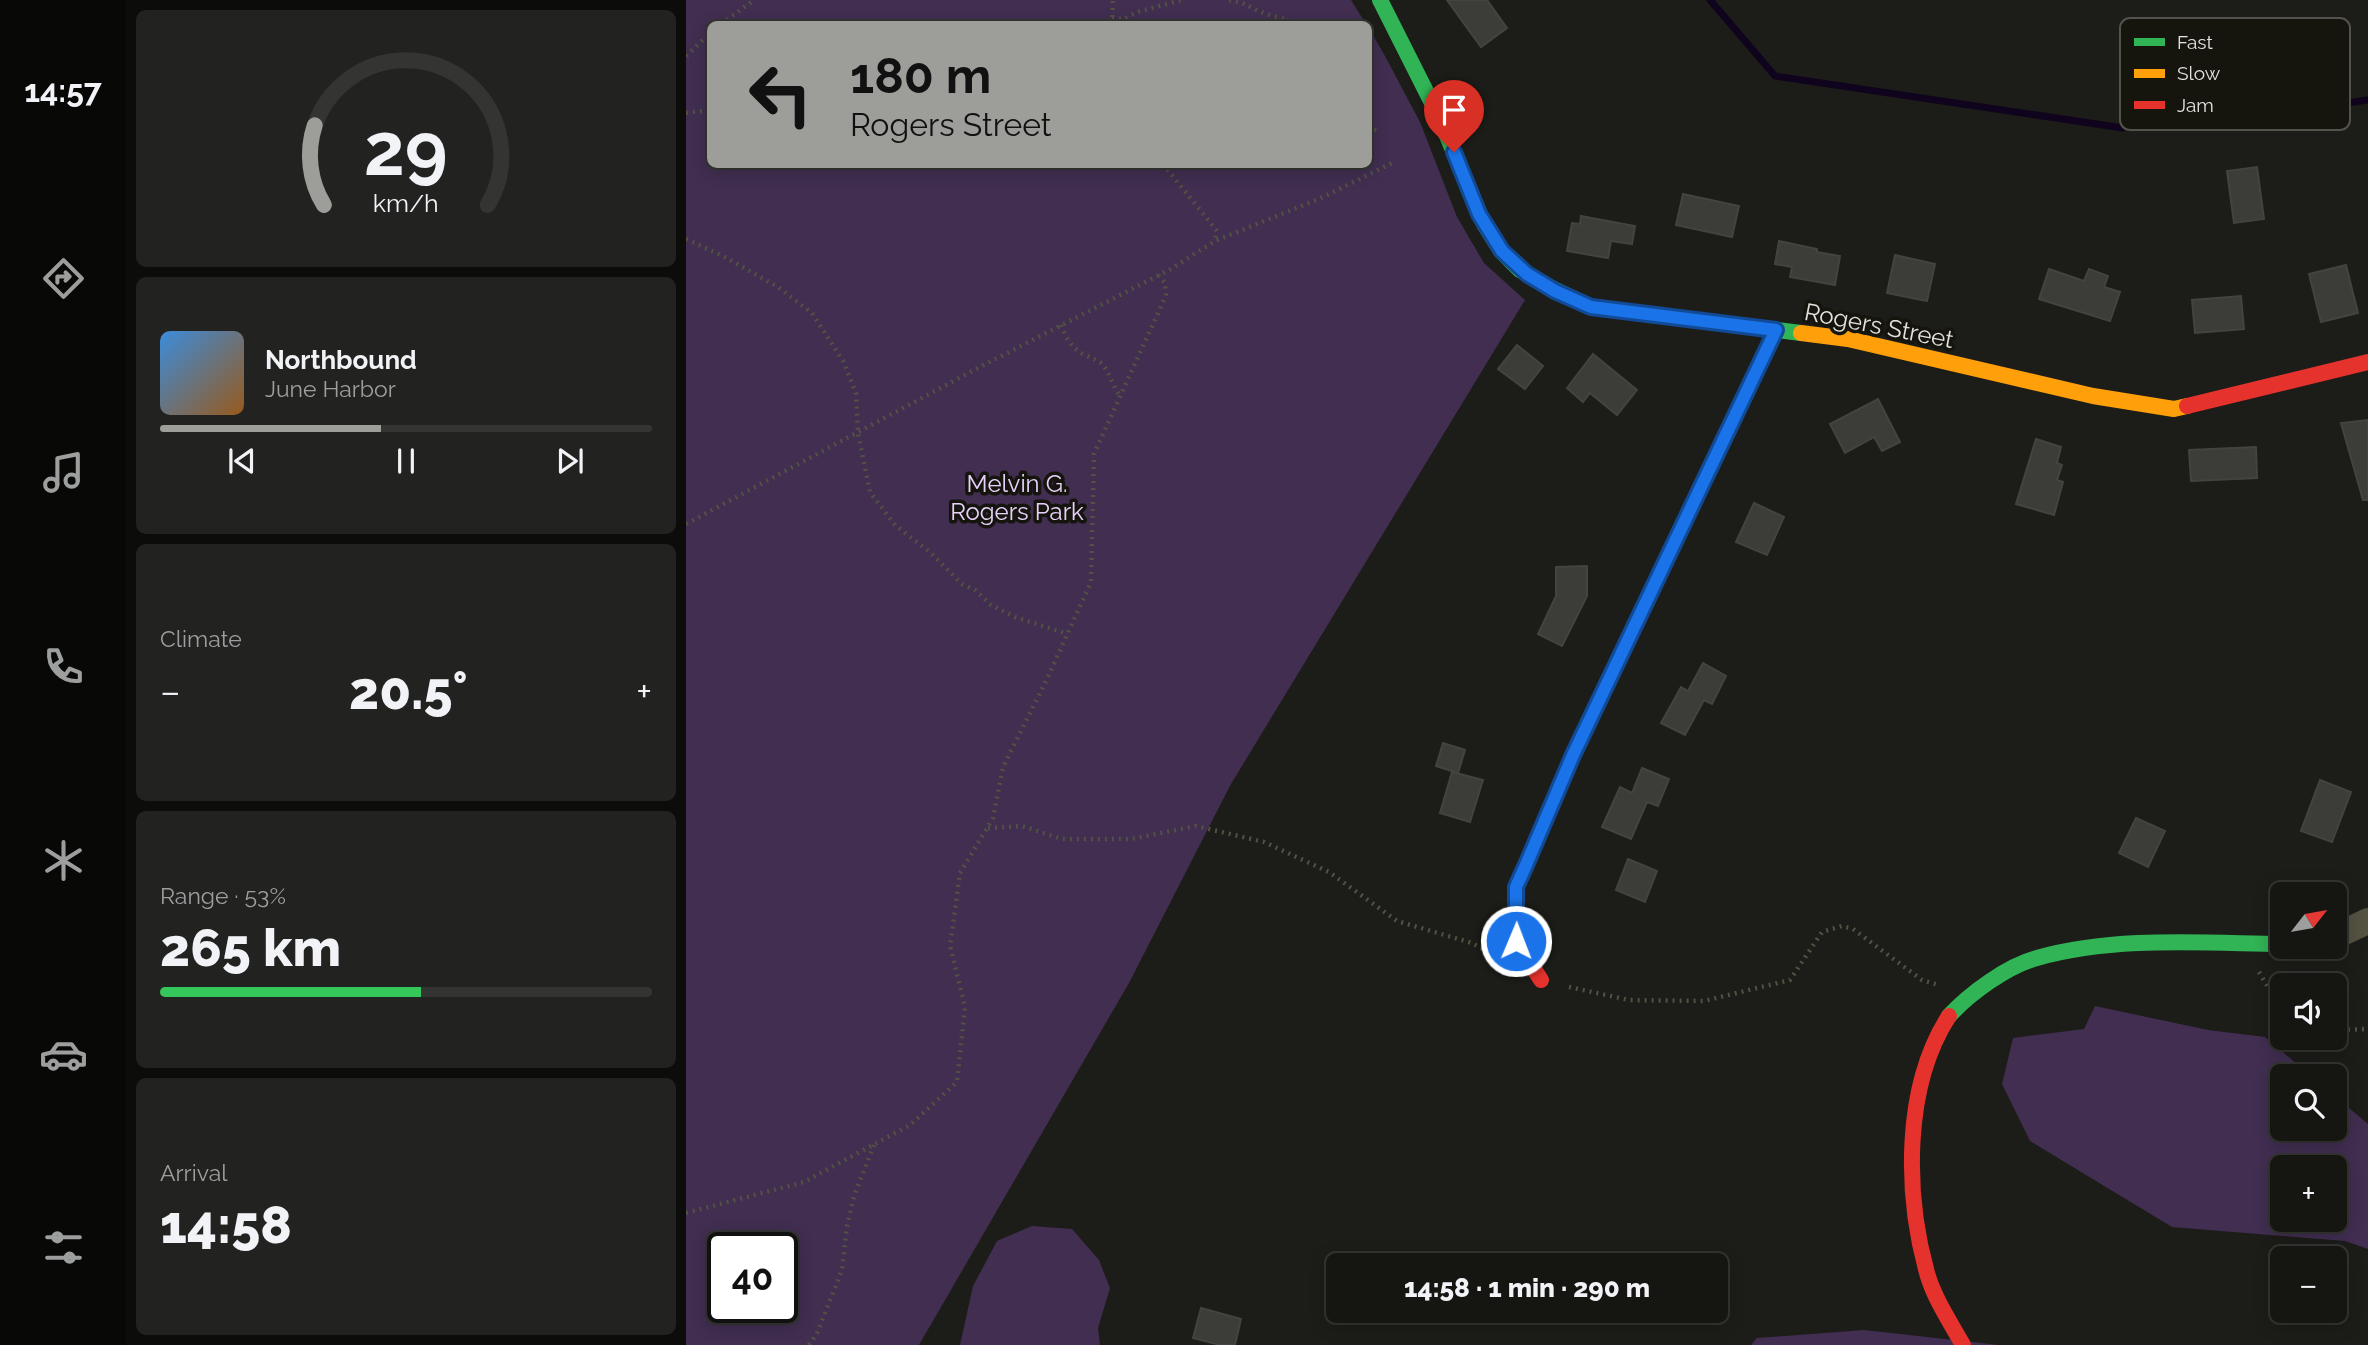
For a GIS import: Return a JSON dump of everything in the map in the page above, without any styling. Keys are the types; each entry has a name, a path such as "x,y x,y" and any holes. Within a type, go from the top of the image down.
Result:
{"street":[{"name":"Rogers Street","path":"1380,0 1446,132 1479,214 1502,251 1527,274 1555,291 1591,307 1848,339 2093,396 2174,409 2368,362"},
{"path":"1541,980 1516,941 1516,887 1573,755 1776,330"},
{"path":"2347,931 2368,921"},
{"path":"1964,1345 1944,1313 1927,1275 1915,1219 1910,1156 1917,1102 1931,1050 1947,1018 1964,999 1997,977 2035,958 2108,946 2169,942 2270,944"}],"path":[{"path":"725,21 754,0"},
{"path":"1113,0 1112,21 1182,0"},
{"path":"1229,0 1245,3 1262,12 1291,21"},
{"path":"686,57 707,36"},
{"path":"686,113 707,110"},
{"path":"1372,128 1379,132"},
{"path":"686,524 1158,275 1215,241 1321,198 1392,163"},
{"path":"1167,170 1217,231 1215,241"},
{"path":"686,239 778,287 812,313 843,361 856,393 858,433 870,492 895,525 931,553 962,584 975,590 991,605 1015,617 1068,634"},
{"path":"686,1213 804,1182 910,1125 957,1082 965,1007 950,946 960,873 993,817 1003,768 1091,582 1094,454 1166,294 1165,282 1158,275"},
{"path":"1061,325 1066,339 1082,354 1099,360 1121,397"},
{"path":"987,828 1022,826 1062,839 1131,839 1196,826 1264,842 1329,872 1397,921 1472,943 1495,956"},
{"path":"1541,980 1629,1000 1704,1001 1790,980 1822,932 1842,926 1866,936 1923,980 1964,999"},
{"path":"2244,944 2270,990"},
{"path":"2347,1030 2368,1029"},
{"path":"809,1345 817,1333 842,1270 847,1226 854,1196 874,1144"}],"green space":[{"name":"Melvin G. Rogers Park","path":"686,0 1351,0 1364,21 707,21 707,168 1372,168 1372,33 1420,122 1457,217 1484,263 1525,300 1231,784 1129,983 919,1345 686,1345"},
{"path":"2095,1006 2208,1030 2265,1037 2270,1041 2270,1050 2280,1050 2297,1064 2270,1064 2270,1141 2347,1141 2347,1106 2368,1124 2368,1249 2345,1241 2172,1227 2030,1141 2002,1084 2013,1038 2084,1029"},
{"path":"1032,1226 1072,1229 1099,1260 1110,1288 1098,1328 1100,1345 960,1345 973,1286 997,1241"},
{"path":"1864,1330 1999,1345 1751,1345 1757,1338"}],"building":[{"path":"1447,0 1487,0 1507,28 1481,47"},
{"path":"2257,167 2264,219 2234,223 2227,171"},
{"path":"1683,194 1739,206 1732,237 1676,225"},
{"path":"1581,216 1635,226 1632,244 1611,241 1608,258 1567,251 1572,223 1580,224"},
{"path":"1779,241 1840,256 1835,285 1790,277 1792,267 1775,264"},
{"path":"1895,255 1935,264 1927,301 1887,293"},
{"path":"2346,265 2358,313 2321,322 2309,274"},
{"path":"2049,269 2084,281 2089,269 2108,276 2104,287 2120,292 2110,321 2039,299"},
{"path":"2241,296 2244,329 2195,333 2192,300"},
{"path":"1517,345 1543,366 1525,389 1498,369"},
{"path":"1593,354 1637,390 1617,415 1590,393 1583,402 1567,388"},
{"path":"1878,399 1900,442 1882,451 1874,437 1845,453 1830,424"},
{"path":"2368,420 2368,500 2363,500 2341,423"},
{"path":"2036,439 2061,447 2057,463 2062,465 2057,480 2063,482 2054,515 2016,504"},
{"path":"2256,447 2257,478 2191,481 2189,450"},
{"path":"1754,503 1784,517 1767,555 1736,542"},
{"path":"1587,566 1587,596 1562,646 1538,634 1556,596 1556,567"},
{"path":"1703,663 1726,676 1712,704 1704,700 1685,735 1661,723 1681,687 1688,691"},
{"path":"1443,743 1465,750 1458,773 1436,766"},
{"path":"1642,768 1669,779 1658,806 1647,802 1631,839 1602,827 1620,787 1632,793"},
{"path":"1452,772 1483,780 1470,822 1440,813"},
{"path":"2320,780 2351,792 2332,842 2301,831"},
{"path":"2136,818 2165,831 2148,867 2119,853"},
{"path":"1628,859 1657,871 1645,902 1616,890"},
{"path":"1201,1308 1241,1319 1235,1345 1220,1345 1193,1338"}],"waterway":[{"path":"1710,0 1775,76 2120,128"},
{"path":"2350,103 2368,100"}],"traffic: fast":[{"path":"1380,0 1439,117 1484,224 1501,251 1520,270 1591,307 1801,333"},
{"path":"1949,1016 1978,990 2013,967 2067,951 2159,942 2270,944"}],"traffic: slow":[{"path":"1643,608 1776,330"},
{"path":"1801,333 1848,339 2093,396 2174,409 2187,406"}],"traffic: jam":[{"path":"2187,406 2368,362"},
{"path":"1541,980 1516,941 1516,887 1573,755 1643,608"},
{"path":"1949,1016 1934,1044 1923,1075 1912,1142 1912,1176 1915,1210 1927,1273 1938,1301 1963,1345"}],"route":[{"path":"1454,152 1479,214 1502,251 1527,274 1555,291 1591,307 1776,330 1573,755 1516,887 1516,941"}]}
